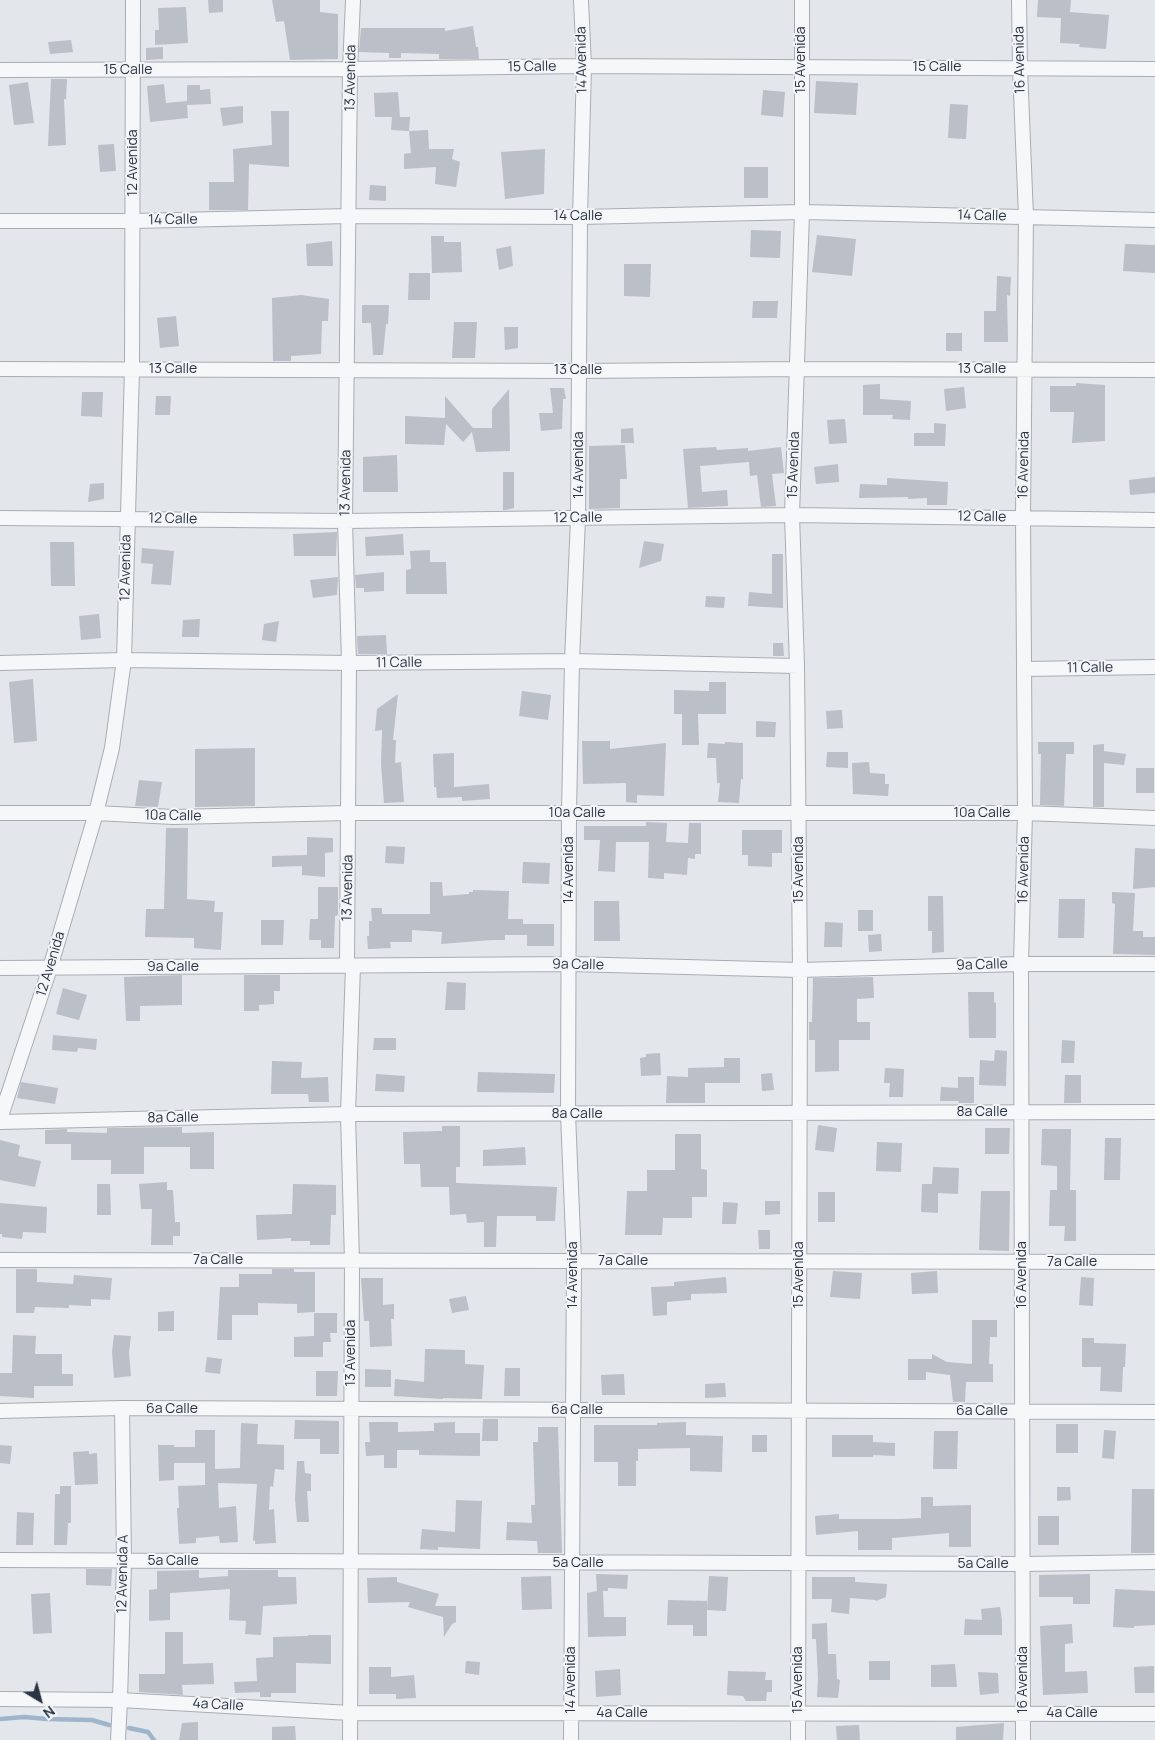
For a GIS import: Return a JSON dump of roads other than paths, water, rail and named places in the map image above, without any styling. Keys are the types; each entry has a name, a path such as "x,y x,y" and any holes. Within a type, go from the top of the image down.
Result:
{"street":[{"name":"12 Avenida","path":"0,1121 50,968 96,813 112,748 124,660 132,369 133,0"},
{"name":"13 Avenida","path":"350,1740 352,1260 348,1114 350,966 349,664 345,521 350,69 353,0"},
{"name":"14 Avenida","path":"571,1740 574,1261 568,1114 570,964 569,813 572,661 578,518 580,217 584,66 581,0"},
{"name":"15 Avenida","path":"798,1740 800,970 798,666 792,515 802,212 802,0"},
{"name":"16 Avenida","path":"1019,0 1026,217 1023,517 1025,813 1021,964 1023,1740"},
{"name":"15 Calle","path":"0,70 584,66 1155,69"},
{"name":"14 Calle","path":"0,221 133,221 349,216 580,217 802,212 1155,220"},
{"name":"13 Calle","path":"0,369 1155,370"},
{"name":"12 Calle","path":"0,518 345,521 792,515 1155,520"},
{"name":"11 Calle","path":"0,663 124,660 349,664 572,661 798,666"},
{"name":"11 Calle","path":"1024,669 1155,667"},
{"name":"10a Calle","path":"0,814 96,813 173,817 348,813 1025,813 1155,818"},
{"name":"9a Calle","path":"0,968 570,964 800,970 1021,964 1155,964"},
{"name":"8a Calle","path":"0,1121 348,1114 1155,1112"},
{"name":"7a Calle","path":"0,1260 1155,1262"},
{"name":"6a Calle","path":"0,1411 122,1408 1155,1412"},
{"name":"12 Avenida A","path":"118,1740 124,1561 122,1408"},
{"name":"5a Calle","path":"0,1560 1023,1564 1155,1562"},
{"name":"4a Calle","path":"0,1699 120,1700 350,1713 1155,1714"}],"waterway":[{"path":"0,1719 24,1717 92,1720 109,1725"},
{"path":"129,1728 148,1732 154,1740"}]}
